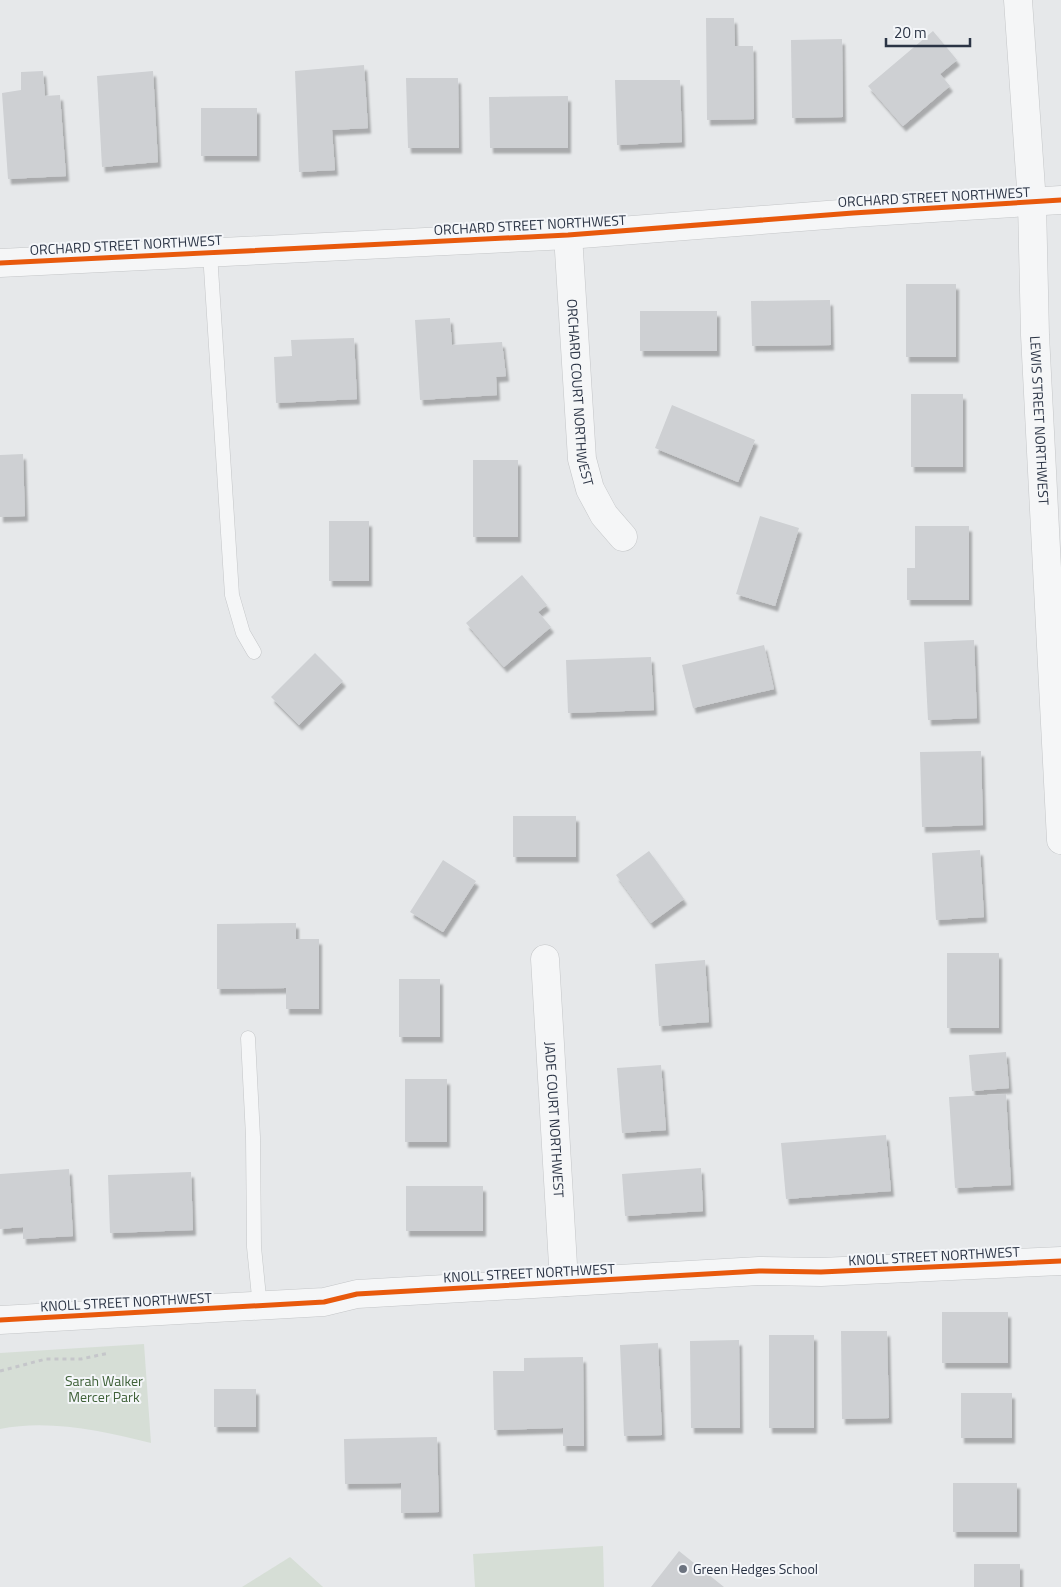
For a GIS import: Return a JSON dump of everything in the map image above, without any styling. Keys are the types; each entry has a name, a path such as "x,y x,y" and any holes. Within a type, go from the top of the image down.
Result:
{"street":[{"name":"LEWIS STREET NORTHWEST","path":"1018,0 1032,203 1035,335 1061,840"},
{"name":"ORCHARD STREET NORTHWEST","path":"0,263 568,235 853,213 1061,200"},
{"name":"ORCHARD COURT NORTHWEST","path":"568,235 582,460 590,489 604,515 623,537"},
{"name":"JADE COURT NORTHWEST","path":"545,959 564,1282"},
{"name":"KNOLL STREET NORTHWEST","path":"0,1320 324,1302 357,1294 759,1271 821,1272 1061,1261"}],"lane":[{"path":"210,252 232,595 243,633 254,652"},
{"path":"248,1038 253,1137 254,1247 260,1306"}],"path":[{"path":"0,1371 46,1359 81,1359 109,1353"}],"green space":[{"name":"Sarah Walker Mercer Park","path":"144,1344 151,1443 114,1434 57,1426 19,1426 0,1429 0,1353"},
{"path":"603,1546 604,1587 475,1587 473,1554"},
{"path":"290,1557 323,1587 242,1587"}],"building":[{"path":"706,18 734,18 735,46 753,46 754,119 707,120"},
{"path":"933,31 957,60 940,74 950,86 903,126 868,86"},
{"path":"842,39 843,117 792,118 791,40"},
{"path":"364,65 368,128 332,130 335,170 299,172 295,71"},
{"path":"43,71 45,96 60,95 66,176 8,179 2,93 21,90 21,72"},
{"path":"153,71 158,162 102,167 97,76"},
{"path":"406,78 458,78 459,148 408,148"},
{"path":"615,80 680,80 682,142 617,145"},
{"path":"568,96 568,148 490,148 489,97"},
{"path":"201,108 257,108 257,156 201,156"},
{"path":"906,284 956,284 956,357 906,357"},
{"path":"830,300 831,345 752,346 751,301"},
{"path":"640,311 717,311 717,351 640,351"},
{"path":"450,318 452,345 502,342 506,376 496,377 497,395 420,400 415,320"},
{"path":"354,338 357,399 276,403 274,357 292,356 291,340"},
{"path":"911,394 963,394 963,467 911,467"},
{"path":"672,405 755,440 738,482 655,448"},
{"path":"23,454 25,516 0,517 0,455"},
{"path":"473,460 518,460 518,537 473,537"},
{"path":"760,516 799,528 775,606 736,594"},
{"path":"329,521 369,521 369,581 329,581"},
{"path":"915,526 969,526 969,600 907,600 907,568 915,568"},
{"path":"522,575 547,605 538,612 551,627 504,667 466,623"},
{"path":"974,640 977,718 928,720 924,642"},
{"path":"764,645 774,689 693,708 682,665"},
{"path":"315,653 343,681 299,725 271,697"},
{"path":"651,657 654,710 568,713 566,660"},
{"path":"981,751 983,825 922,827 920,752"},
{"path":"513,816 576,816 576,857 513,857"},
{"path":"980,850 984,917 936,920 932,853"},
{"path":"649,851 684,899 651,923 616,875"},
{"path":"443,860 476,881 443,932 410,912"},
{"path":"296,923 296,939 319,939 319,1009 286,1009 286,988 217,989 217,924"},
{"path":"947,953 999,953 999,1028 947,1028"},
{"path":"705,960 709,1022 659,1026 655,964"},
{"path":"399,979 440,979 440,1037 399,1037"},
{"path":"1006,1052 1009,1088 972,1091 969,1055"},
{"path":"661,1065 666,1130 622,1133 617,1068"},
{"path":"405,1079 447,1079 447,1142 405,1142"},
{"path":"1006,1094 1011,1185 955,1188 949,1097"},
{"path":"886,1135 891,1191 786,1199 781,1143"},
{"path":"701,1168 703,1211 625,1216 622,1174"},
{"path":"69,1169 73,1236 23,1239 23,1227 0,1229 0,1174"},
{"path":"191,1172 193,1230 110,1233 108,1175"},
{"path":"406,1186 483,1186 483,1231 406,1231"},
{"path":"942,1312 1008,1312 1008,1363 942,1363"},
{"path":"841,1331 887,1331 889,1418 842,1419"},
{"path":"769,1335 814,1335 814,1428 769,1428"},
{"path":"739,1340 740,1428 691,1428 690,1341"},
{"path":"658,1343 662,1435 624,1436 620,1345"},
{"path":"583,1357 584,1446 563,1446 563,1428 494,1430 493,1371 524,1371 524,1358"},
{"path":"214,1389 256,1389 256,1427 214,1427"},
{"path":"961,1393 1012,1393 1012,1438 961,1438"},
{"path":"437,1437 439,1512 401,1513 401,1483 345,1484 344,1439"},
{"path":"953,1483 1017,1483 1017,1532 953,1532"},
{"name":"Green Hedges School","path":"679,1551 724,1587 651,1587"},
{"path":"974,1564 1020,1564 1020,1587 974,1587"}],"cycle path":[{"path":"0,263 568,235 853,213 1061,200"},
{"path":"0,1320 324,1302 357,1294 759,1271 821,1272 1061,1261"}],"place":[{"name":"Green Hedges School","path":"683,1569"}]}
